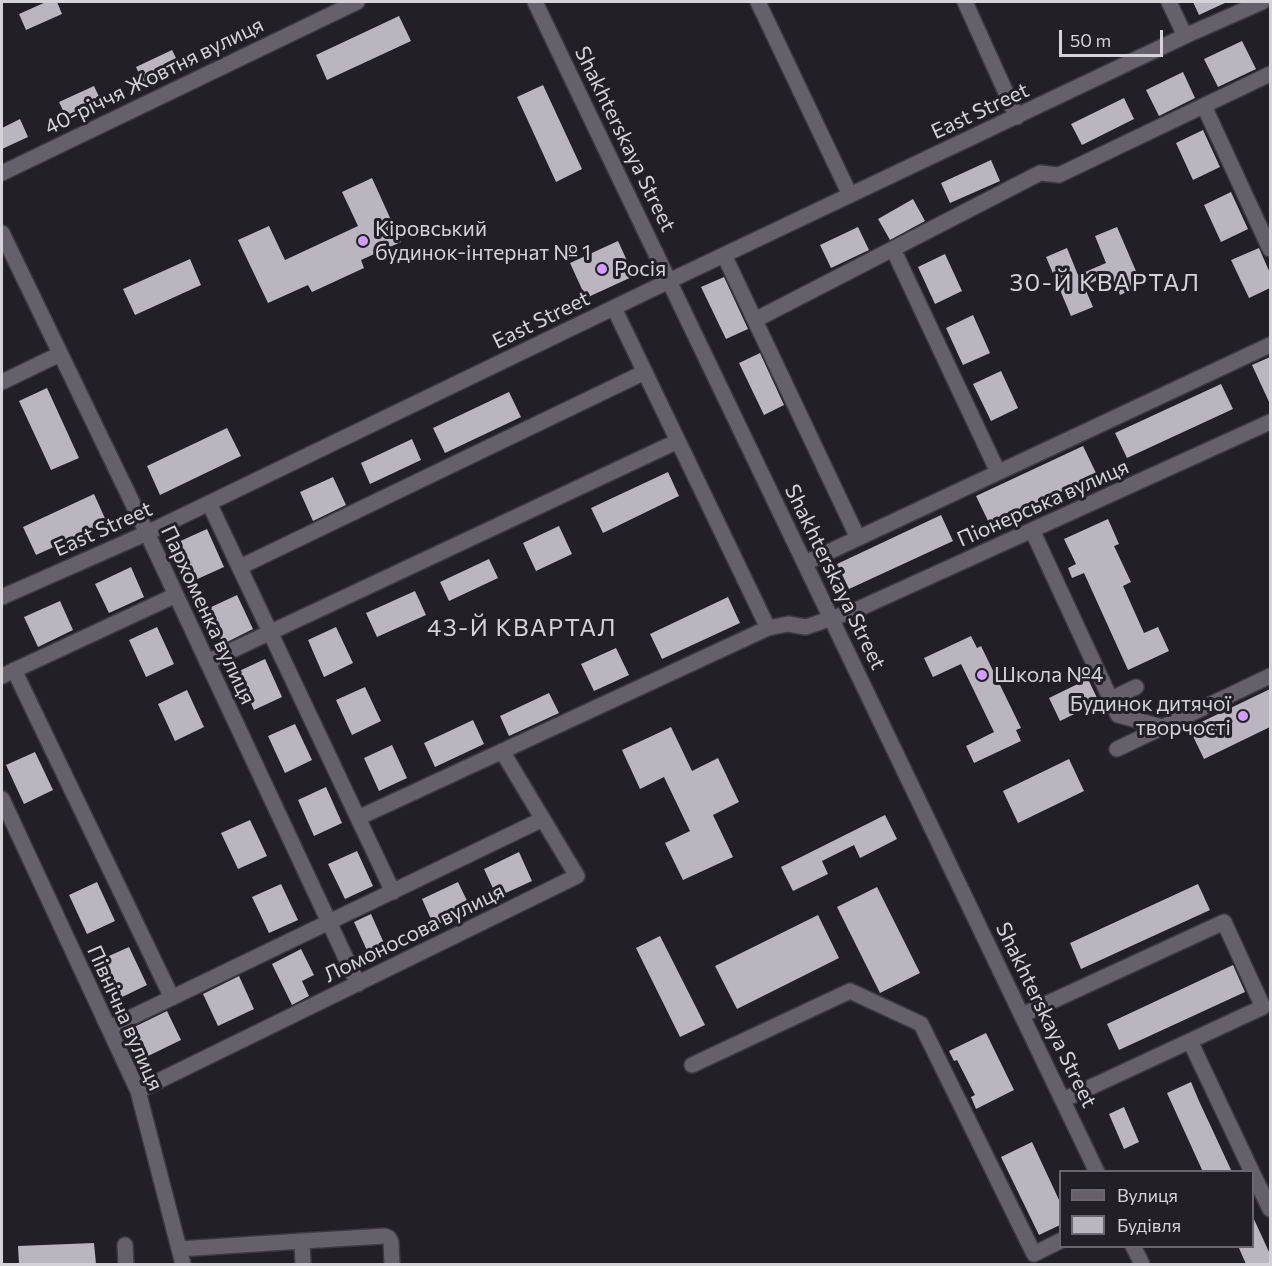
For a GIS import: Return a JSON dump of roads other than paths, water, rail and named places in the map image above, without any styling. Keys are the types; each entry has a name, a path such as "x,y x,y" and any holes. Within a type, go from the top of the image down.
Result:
{"street":[{"name":"40-річчя Жовтня вулиця","path":"2,173 357,2"},
{"name":"Shakhterskaya Street","path":"535,2 1096,1170"},
{"path":"759,2 850,195"},
{"path":"965,2 1017,117"},
{"path":"1169,2 1185,36"},
{"name":"East Street","path":"2,597 147,533 669,281 1185,36 1262,2"},
{"path":"755,320 1040,173 1059,175 1270,74"},
{"path":"1204,106 1270,249"},
{"name":"Пархоменка вулиця","path":"2,233 147,533 358,984"},
{"path":"893,249 998,472"},
{"path":"724,255 858,538"},
{"path":"358,818 768,628 614,308"},
{"path":"805,563 1270,345"},
{"path":"2,382 60,354"},
{"path":"240,567 645,372"},
{"name":"Піонерська вулиця","path":"768,628 788,624 806,627 856,610 1270,422"},
{"path":"207,663 678,441"},
{"path":"209,503 393,892"},
{"path":"1032,530 1118,715 1161,728"},
{"path":"172,998 8,673 176,595"},
{"path":"1117,749 1270,676"},
{"path":"1111,699 1136,687"},
{"name":"Ломоносова вулиця","path":"138,1091 577,876 502,751"},
{"name":"Північна вулиця","path":"2,799 138,1091 183,1264"},
{"path":"108,1028 543,819"},
{"path":"1022,1016 1224,922 1263,1007 1063,1100"},
{"path":"692,1065 850,991 921,1024 1034,1254 1059,1242"},
{"path":"1190,1041 1251,1170"},
{"path":"1254,1176 1270,1209"},
{"path":"179,1249 385,1236 391,1242 392,1264"},
{"path":"303,1241 303,1264"},
{"path":"125,1245 126,1264"},
{"path":"1134,1248 1142,1264"}],"place":[{"name":"Кіровський будинок-інтернат № 1","path":"363,241"},
{"name":"Росія","path":"602,269"},
{"name":"Школа №4","path":"982,675"},
{"name":"Будинок дитячої творчості","path":"1243,716"}],"district":[{"name":"30-Й КВАРТАЛ","path":"1105,283"},
{"name":"43-Й КВАРТАЛ","path":"522,628"}]}
